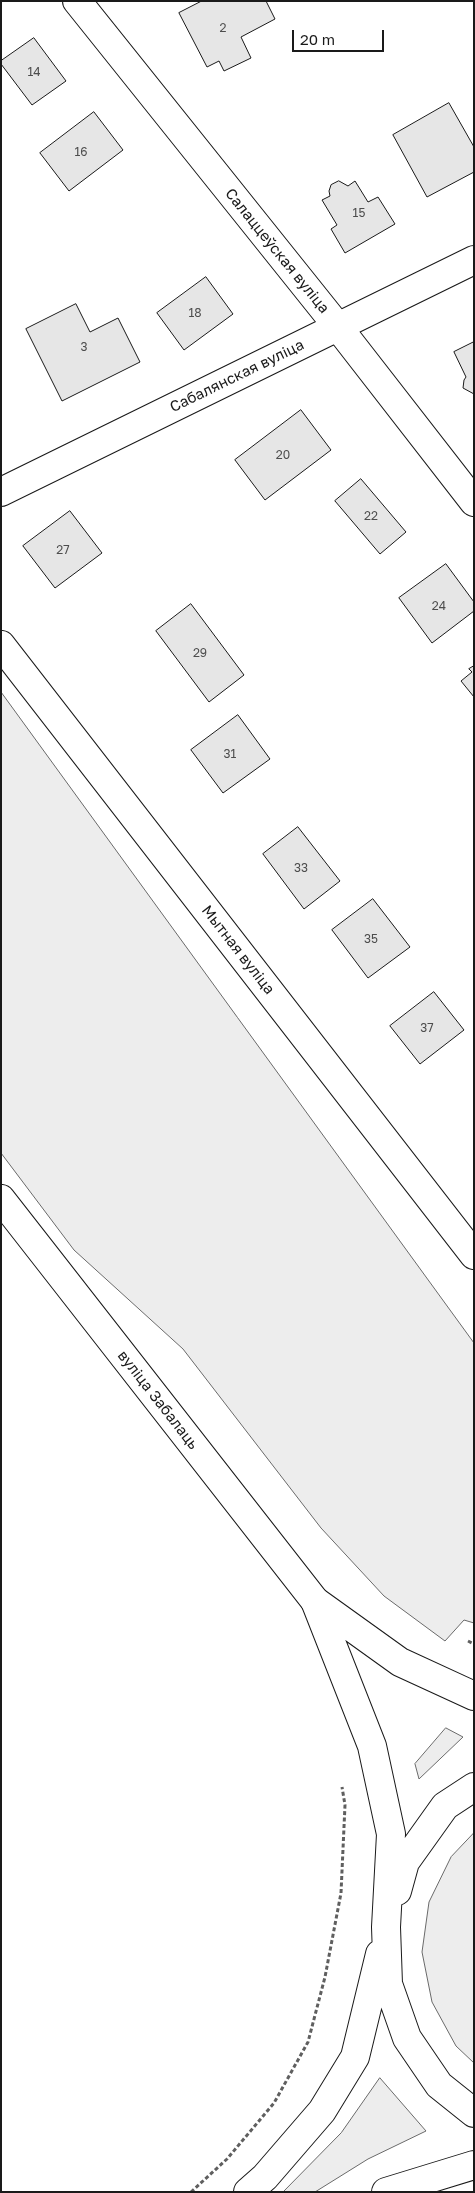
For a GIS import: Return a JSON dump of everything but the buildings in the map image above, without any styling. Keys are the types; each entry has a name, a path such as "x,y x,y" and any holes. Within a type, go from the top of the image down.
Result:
{"street":[{"name":"Салаццеўская вуліца","path":"77,1 338,327 474,502"},
{"name":"Сабалянская вуліца","path":"1,492 474,260"},
{"name":"Мытная вуліца","path":"1,645 472,1249"},
{"name":"вуліца Забалаць","path":"1,1199 315,1601"},
{"path":"315,1601 400,1662 474,1696"},
{"path":"315,1601 372,1746 391,1834 386,1927 388,1984 406,2038 439,2085 474,2113"},
{"path":"248,2192 265,2177 322,2111 355,2057 386,1927 405,1862 445,1806 474,1787"},
{"path":"386,2192 474,2165"}],"path":[{"path":"468,1641 474,1644"},
{"path":"191,2192 227,2159 274,2103 308,2042 325,1977 341,1892 345,1805 342,1787"}],"shaded area":[{"path":"1,692 474,1343 474,1623 464,1620 445,1641 384,1596 321,1528 183,1349 74,1250 1,1153"},
{"path":"446,1728 463,1737 419,1779 415,1764"},
{"path":"474,1833 474,2063 456,2046 432,2002 422,1952 429,1902 451,1857"},
{"path":"380,2078 426,2131 368,2159 315,2192 283,2192 341,2133"}]}
